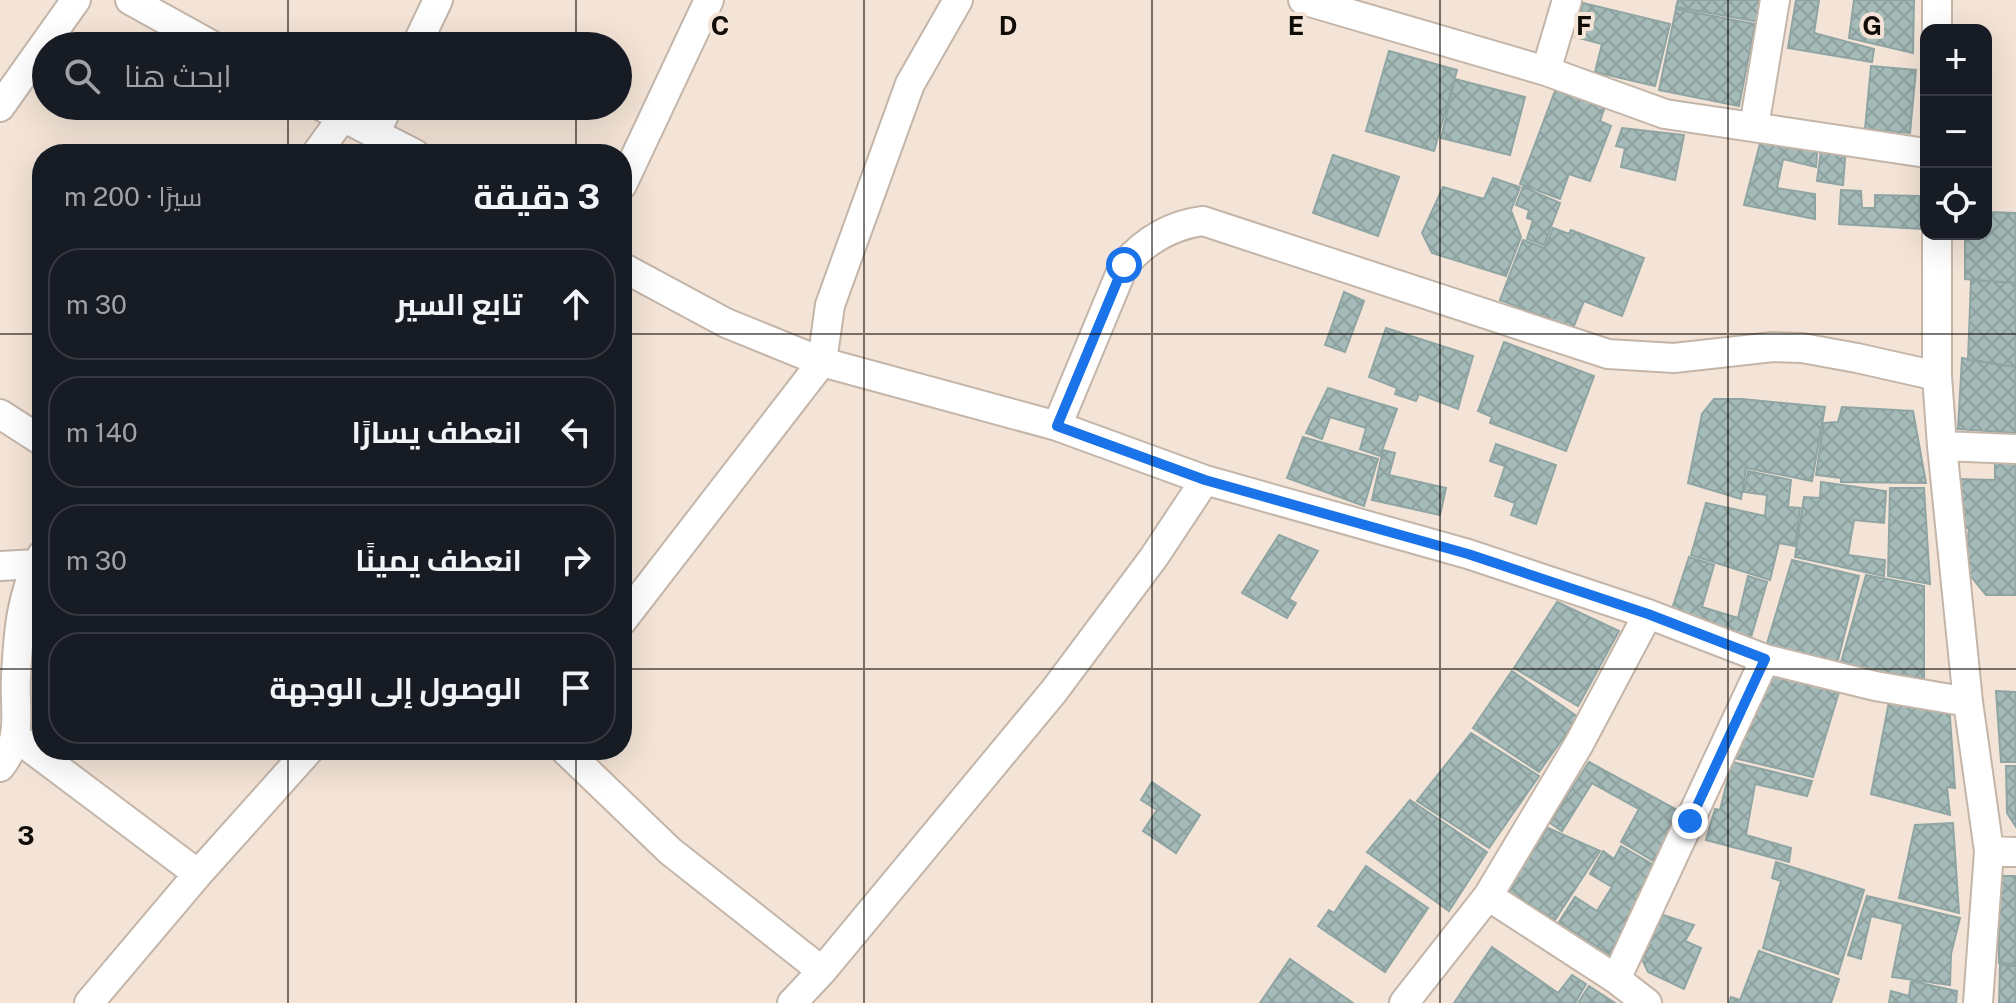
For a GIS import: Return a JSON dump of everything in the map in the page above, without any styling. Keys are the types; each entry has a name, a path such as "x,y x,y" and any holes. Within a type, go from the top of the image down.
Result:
{"street":[{"path":"53,32 76,0"},
{"path":"130,0 188,32"},
{"path":"423,32 438,0"},
{"path":"632,164 709,0"},
{"path":"632,608 822,362 830,305 910,84 958,0"},
{"path":"1303,0 1546,71 1665,114 1920,152"},
{"path":"1546,71 1567,0"},
{"path":"1754,127 1775,0"},
{"path":"1937,0 1937,24"},
{"path":"0,107 32,62"},
{"path":"320,144 328,120"},
{"path":"347,120 395,144"},
{"path":"375,134 382,120"},
{"path":"1057,426 1124,265 1136,251 1167,230 1203,221 1608,354 1674,358 1787,347 1857,358 1937,376"},
{"path":"1937,240 1937,376 1968,702 2002,852 1978,1003"},
{"path":"632,272 726,323 822,362 1057,426 1205,480 1468,554 1648,614 1765,659 1875,686 1968,702"},
{"path":"0,414 32,435"},
{"path":"1942,446 2016,449"},
{"path":"792,1003 1054,691 1154,557 1205,480"},
{"path":"0,566 32,561"},
{"path":"0,767 17,738 18,634 25,592 32,577"},
{"path":"1404,1003 1488,896 1579,744 1648,614"},
{"path":"1616,979 1765,659"},
{"path":"17,738 32,749"},
{"path":"46,760 198,874"},
{"path":"89,1003 300,760"},
{"path":"575,760 670,851 822,971"},
{"path":"1488,896 1616,979 1647,1003"}],"building":[{"path":"1678,0 1764,0 1760,22 1676,7"},
{"path":"1796,0 1819,0 1814,33 1874,49 1872,62 1788,48"},
{"path":"1854,0 1914,0 1913,53 1849,38"},
{"path":"1583,3 1670,24 1655,86 1595,72 1602,44 1575,37"},
{"path":"1676,9 1755,24 1739,106 1659,90"},
{"path":"1389,51 1457,70 1434,151 1366,131"},
{"path":"1871,66 1916,70 1910,133 1865,129"},
{"path":"1455,79 1525,97 1510,155 1441,138"},
{"path":"1558,83 1607,101 1600,121 1611,126 1590,181 1569,174 1560,199 1520,184"},
{"path":"1622,128 1684,135 1675,180 1621,167 1625,148 1616,146"},
{"path":"1763,132 1818,141 1816,167 1783,159 1777,188 1815,194 1815,219 1744,205"},
{"path":"1822,143 1846,147 1843,185 1817,181"},
{"path":"1333,155 1399,177 1378,236 1313,213"},
{"path":"1493,178 1520,187 1511,210 1521,237 1506,276 1432,253 1422,233 1443,187 1484,199"},
{"path":"1523,187 1560,203 1544,245 1527,239 1533,220 1527,218 1529,210 1516,205"},
{"path":"1841,190 1861,191 1862,208 1875,208 1875,195 1919,196 1920,229 1839,224"},
{"path":"1992,212 2016,213 2016,283 1965,279 1965,240 1992,240"},
{"path":"1553,228 1569,234 1571,230 1644,258 1622,316 1584,301 1573,328 1500,300 1523,240 1545,248"},
{"path":"1971,280 2016,283 2016,367 1968,360"},
{"path":"1344,292 1364,301 1345,352 1325,345"},
{"path":"1386,328 1473,356 1458,409 1419,394 1416,401 1395,394 1397,388 1369,377"},
{"path":"1504,342 1594,376 1566,451 1490,423 1492,417 1478,411"},
{"path":"1962,358 2016,367 2016,433 1958,429"},
{"path":"1328,388 1397,409 1380,456 1360,449 1366,428 1330,417 1322,439 1306,433"},
{"path":"1714,399 1825,407 1812,481 1746,468 1741,499 1688,483 1702,414"},
{"path":"1842,407 1913,411 1926,483 1841,482 1841,478 1816,475 1824,423 1838,422"},
{"path":"1303,437 1378,459 1364,506 1287,478"},
{"path":"1496,444 1556,465 1536,524 1511,515 1515,503 1495,496 1505,466 1490,461"},
{"path":"1383,450 1395,453 1389,475 1446,488 1440,515 1372,500"},
{"path":"1995,460 2016,462 2016,595 1986,595 1965,569 1969,528 1959,529 1958,479 1995,480"},
{"path":"1748,471 1791,480 1788,507 1800,508 1795,546 1779,543 1770,580 1691,555 1706,503 1765,516 1767,495 1744,492"},
{"path":"1821,482 1886,491 1884,523 1854,520 1848,555 1885,560 1884,576 1795,557 1804,497 1820,498"},
{"path":"1890,488 1924,488 1930,584 1888,576"},
{"path":"1279,535 1318,551 1289,599 1296,603 1287,618 1242,593"},
{"path":"1689,557 1714,565 1702,607 1738,618 1748,576 1767,582 1750,641 1670,615"},
{"path":"1792,560 1859,576 1837,664 1766,647"},
{"path":"1866,575 1924,586 1924,678 1864,672 1840,666"},
{"path":"1557,602 1619,631 1578,706 1514,668"},
{"path":"1768,667 1840,689 1813,777 1726,756"},
{"path":"1512,671 1578,717 1539,772 1473,728"},
{"path":"1996,691 2016,692 2016,762 2001,762"},
{"path":"1889,702 1949,704 1955,788 1947,787 1950,815 1871,794"},
{"path":"1471,733 1539,776 1489,848 1417,801"},
{"path":"1589,762 1679,811 1657,863 1621,842 1639,809 1592,783 1562,831 1550,823"},
{"path":"1732,762 1812,781 1807,796 1755,784 1746,835 1791,848 1789,862 1706,840 1715,809 1720,810"},
{"path":"2006,766 2016,766 2016,827 2007,813"},
{"path":"1152,782 1200,815 1176,853 1143,831 1157,810 1141,800"},
{"path":"1410,800 1487,852 1449,911 1367,852"},
{"path":"1953,823 1959,913 1899,898 1915,825"},
{"path":"1548,828 1600,851 1555,920 1505,889"},
{"path":"1621,846 1657,867 1610,955 1559,922 1575,897 1597,911 1612,887 1590,874 1603,851 1614,859"},
{"path":"1776,862 1864,890 1838,974 1763,948 1781,881 1772,878"},
{"path":"1366,866 1428,908 1385,972 1318,926 1329,910 1334,913"},
{"path":"1999,876 2016,876 2016,964 1999,963"},
{"path":"1867,896 1960,918 1951,954 1950,985 1892,977 1903,924 1871,916 1861,959 1848,955"},
{"path":"1663,915 1694,925 1685,941 1701,948 1684,989 1648,972 1642,959 1651,945 1646,943"},
{"path":"1492,947 1558,993 1572,975 1586,984 1575,1003 1454,1003"},
{"path":"1759,951 1839,979 1831,1003 1729,1003 1731,997 1740,1000"},
{"path":"1290,959 1353,1003 1260,1003"},
{"path":"2000,965 2016,966 2016,1003 1999,1003"},
{"path":"1911,981 1957,991 1956,1003 1889,1003 1891,991 1909,996"},
{"path":"1589,986 1615,1003 1578,1003"}],"route":[{"path":"1124,265 1057,426 1205,480 1468,554 1648,614 1765,659 1690,821"}]}
